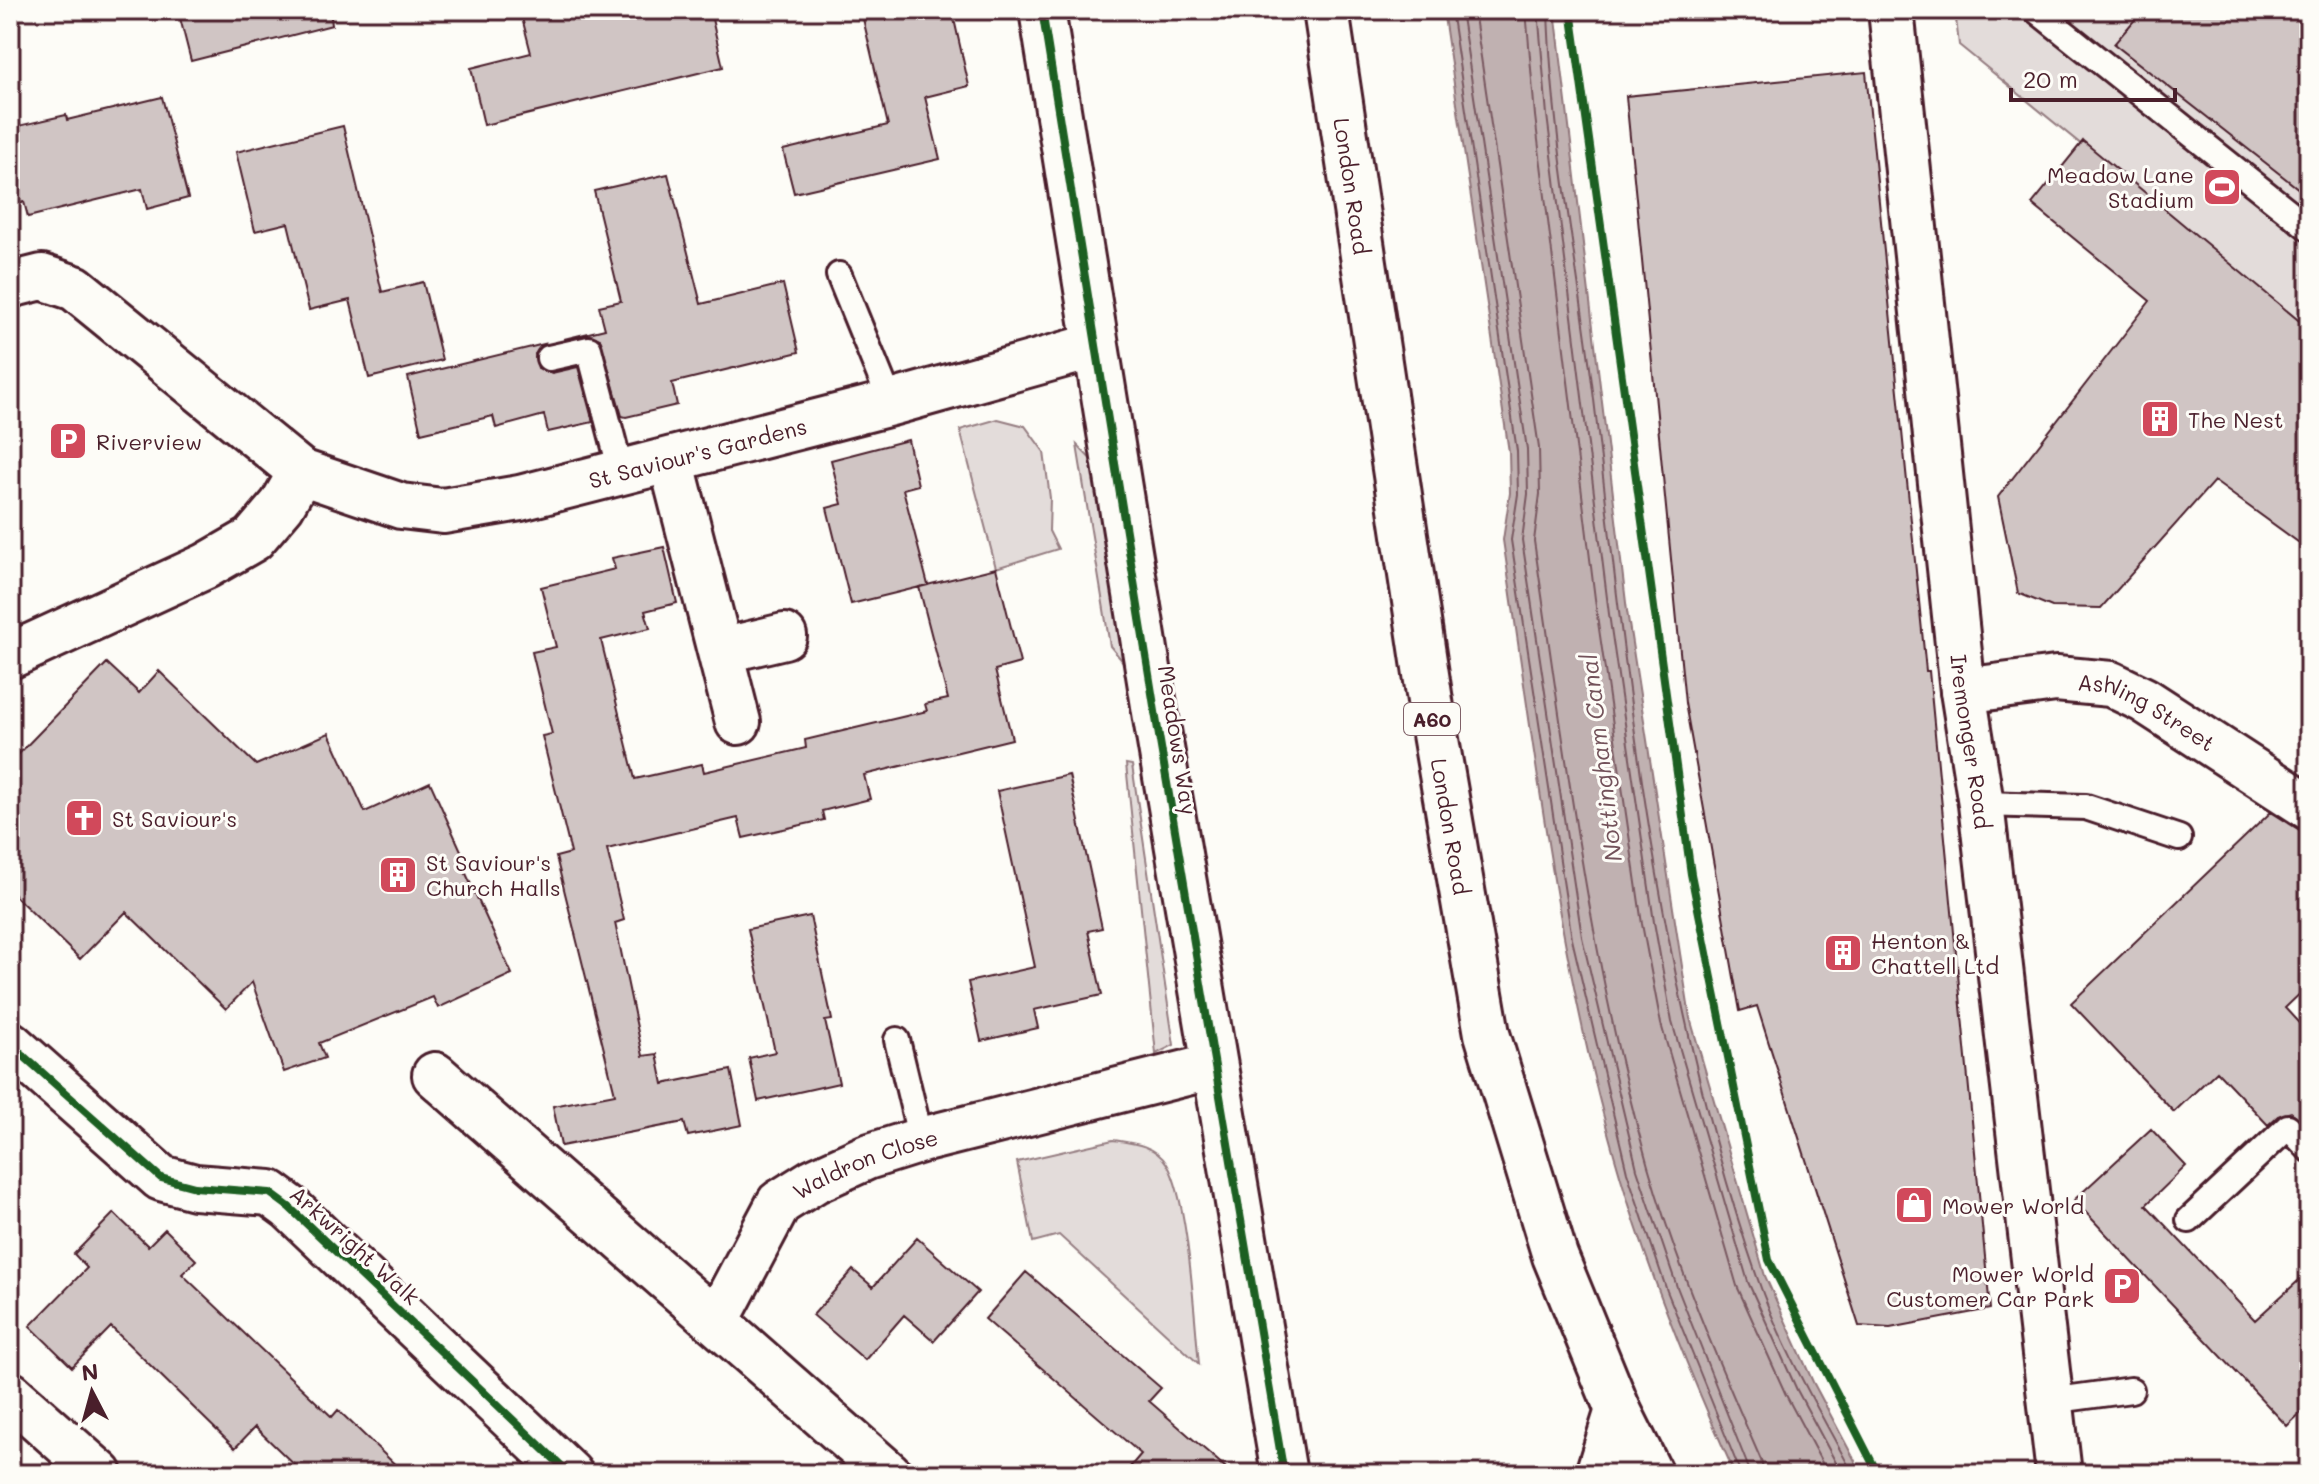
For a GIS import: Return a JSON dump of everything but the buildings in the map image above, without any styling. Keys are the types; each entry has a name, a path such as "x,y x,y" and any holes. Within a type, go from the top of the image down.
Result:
{"street":[{"name":"Meadows Way","path":"1042,10 1214,1066 1284,1474"},
{"name":"London Road","path":"1326,10 1435,734 1487,1034 1555,1256 1618,1410 1650,1474"},
{"name":"Iremonger Road","path":"1891,10 1963,691 1981,804 2059,1474"},
{"name":"St Saviour's Gardens","path":"10,285 42,277 75,288 301,472 401,506 443,511 520,498 671,460 1095,346"},
{"path":"671,460 738,722"},
{"path":"10,656 206,566 253,539 282,505 301,472"},
{"path":"721,651 784,636"},
{"name":"Ashling Street","path":"1963,691 2056,679 2111,684 2144,700 2306,798"},
{"name":"Arkwright Walk","path":"10,1044 161,1178 195,1187 270,1193 289,1207 570,1474"},
{"name":"Waldron Close","path":"717,1320 779,1203 827,1175 921,1140 1214,1066"},
{"path":"435,1075 889,1474"},
{"path":"10,1394 100,1474"},
{"path":"1598,1474 1618,1410"}],"lane":[{"path":"2036,10 2309,228"},
{"path":"839,275 891,403"},
{"path":"549,358 589,349 621,471"},
{"path":"1981,804 2086,807 2179,838"},
{"path":"897,1040 921,1140"},
{"path":"2189,1220 2288,1127 2309,1149"},
{"path":"2050,1401 2131,1390"}],"shaded area":[{"name":"Meadow Lane Stadium","path":"1955,10 2309,10 2309,330 1959,45"},
{"path":"998,419 1025,426 1044,452 1050,498 1049,531 1058,549 996,568 960,430"},
{"path":"1077,445 1108,477 1139,681 1110,646"},
{"path":"1126,764 1132,765 1174,1045 1156,1054"},
{"path":"1113,1140 1143,1146 1156,1153 1167,1164 1174,1181 1185,1231 1199,1364 1059,1235 1033,1242 1017,1162"}],"water":[{"name":"Nottingham Canal","path":"1443,10 1555,10 1627,611 1690,1018 1765,1276 1813,1382 1862,1474 1735,1474 1672,1327 1620,1175 1580,1019 1538,780 1503,540 1510,493 1509,452"}],"cycle path":[{"path":"1042,10 1156,718 1284,1474"},
{"path":"1571,10 1691,874 1769,1260 1878,1474"},
{"path":"10,1044 161,1178 195,1187 270,1193 289,1207 570,1474"}],"place":[{"name":"Meadow Lane Stadium","path":"2222,187"},
{"name":"The Nest","path":"2160,419"},
{"name":"Riverview","path":"68,441"},
{"name":"St Saviour's","path":"84,818"},
{"name":"St Saviour's Church Halls","path":"398,875"},
{"name":"Henton & Chattell Ltd","path":"1843,953"},
{"name":"Mower World","path":"1914,1205"},
{"name":"Mower World Customer Car Park","path":"2122,1286"}]}
